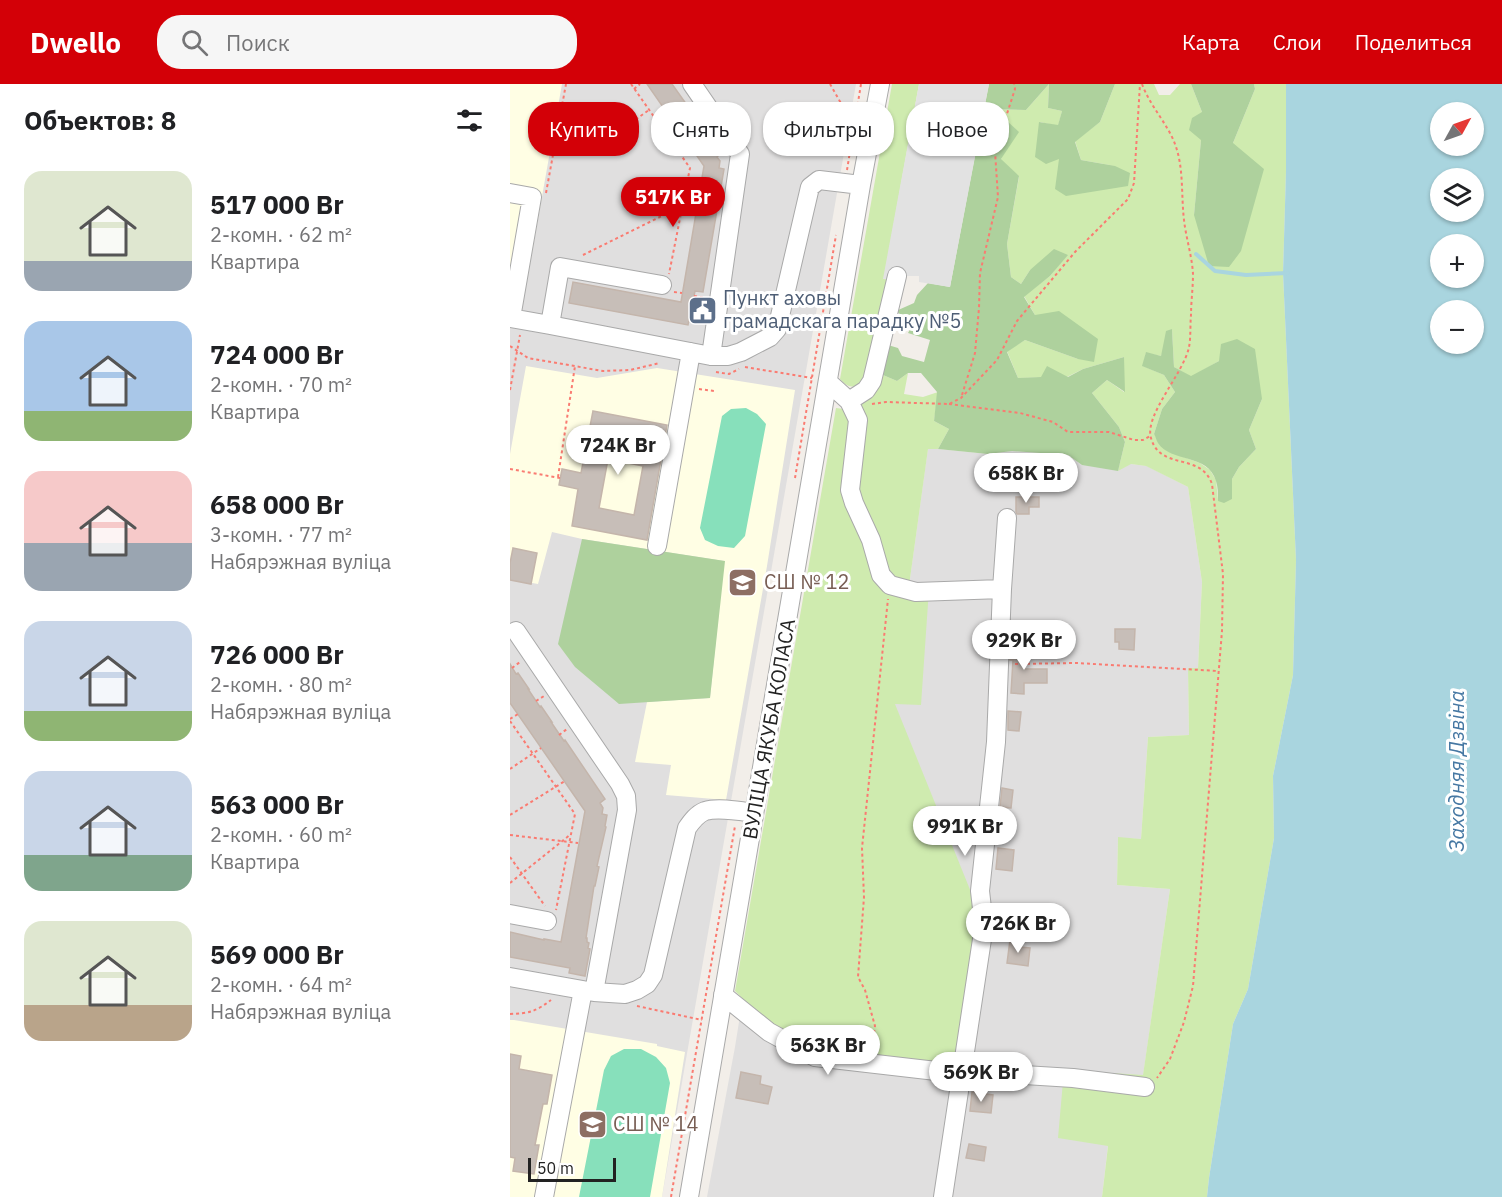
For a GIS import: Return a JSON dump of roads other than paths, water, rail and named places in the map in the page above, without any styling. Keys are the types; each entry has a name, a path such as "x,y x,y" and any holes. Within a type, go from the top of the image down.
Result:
{"street":[{"path":"692,84 740,154 711,356"},
{"name":"ВУЛІЦА ЯКУБА КОЛАСА","path":"689,1197 723,995 746,812 853,184 880,84"},
{"path":"510,193 532,196 511,318 550,325 690,360 728,356 770,337 777,329 810,187 819,180 853,184"},
{"path":"550,325 560,267 665,280"},
{"path":"851,404 872,381 897,276"},
{"path":"657,546 690,360"},
{"path":"820,380 851,404 858,420 850,490 871,540 881,575 890,585 916,592 1002,589"},
{"path":"942,1197 984,926 980,891 996,742 1007,518"},
{"path":"516,631 620,784 626,796 627,810 581,990 544,1197"},
{"path":"510,977 581,990 625,994 647,984 653,975 687,828 703,812 714,810 746,812"},
{"path":"510,914 549,916"},
{"path":"723,995 769,1032 815,1057 945,1072 962,1071 1150,1084"}],"water":[{"name":"Заходняя Дзвіна","path":"1286,84 1502,84 1502,1197 1207,1197 1233,1024 1248,989 1274,838 1273,776 1293,675 1296,560 1283,273"}],"waterway":[{"path":"1196,254 1215,271 1246,275 1288,273"}],"place":[{"name":"Пункт аховы грамадскага парадку №5","path":"702,310"},
{"name":"СШ № 12","path":"743,582"},
{"name":"СШ № 14","path":"592,1124"}]}
